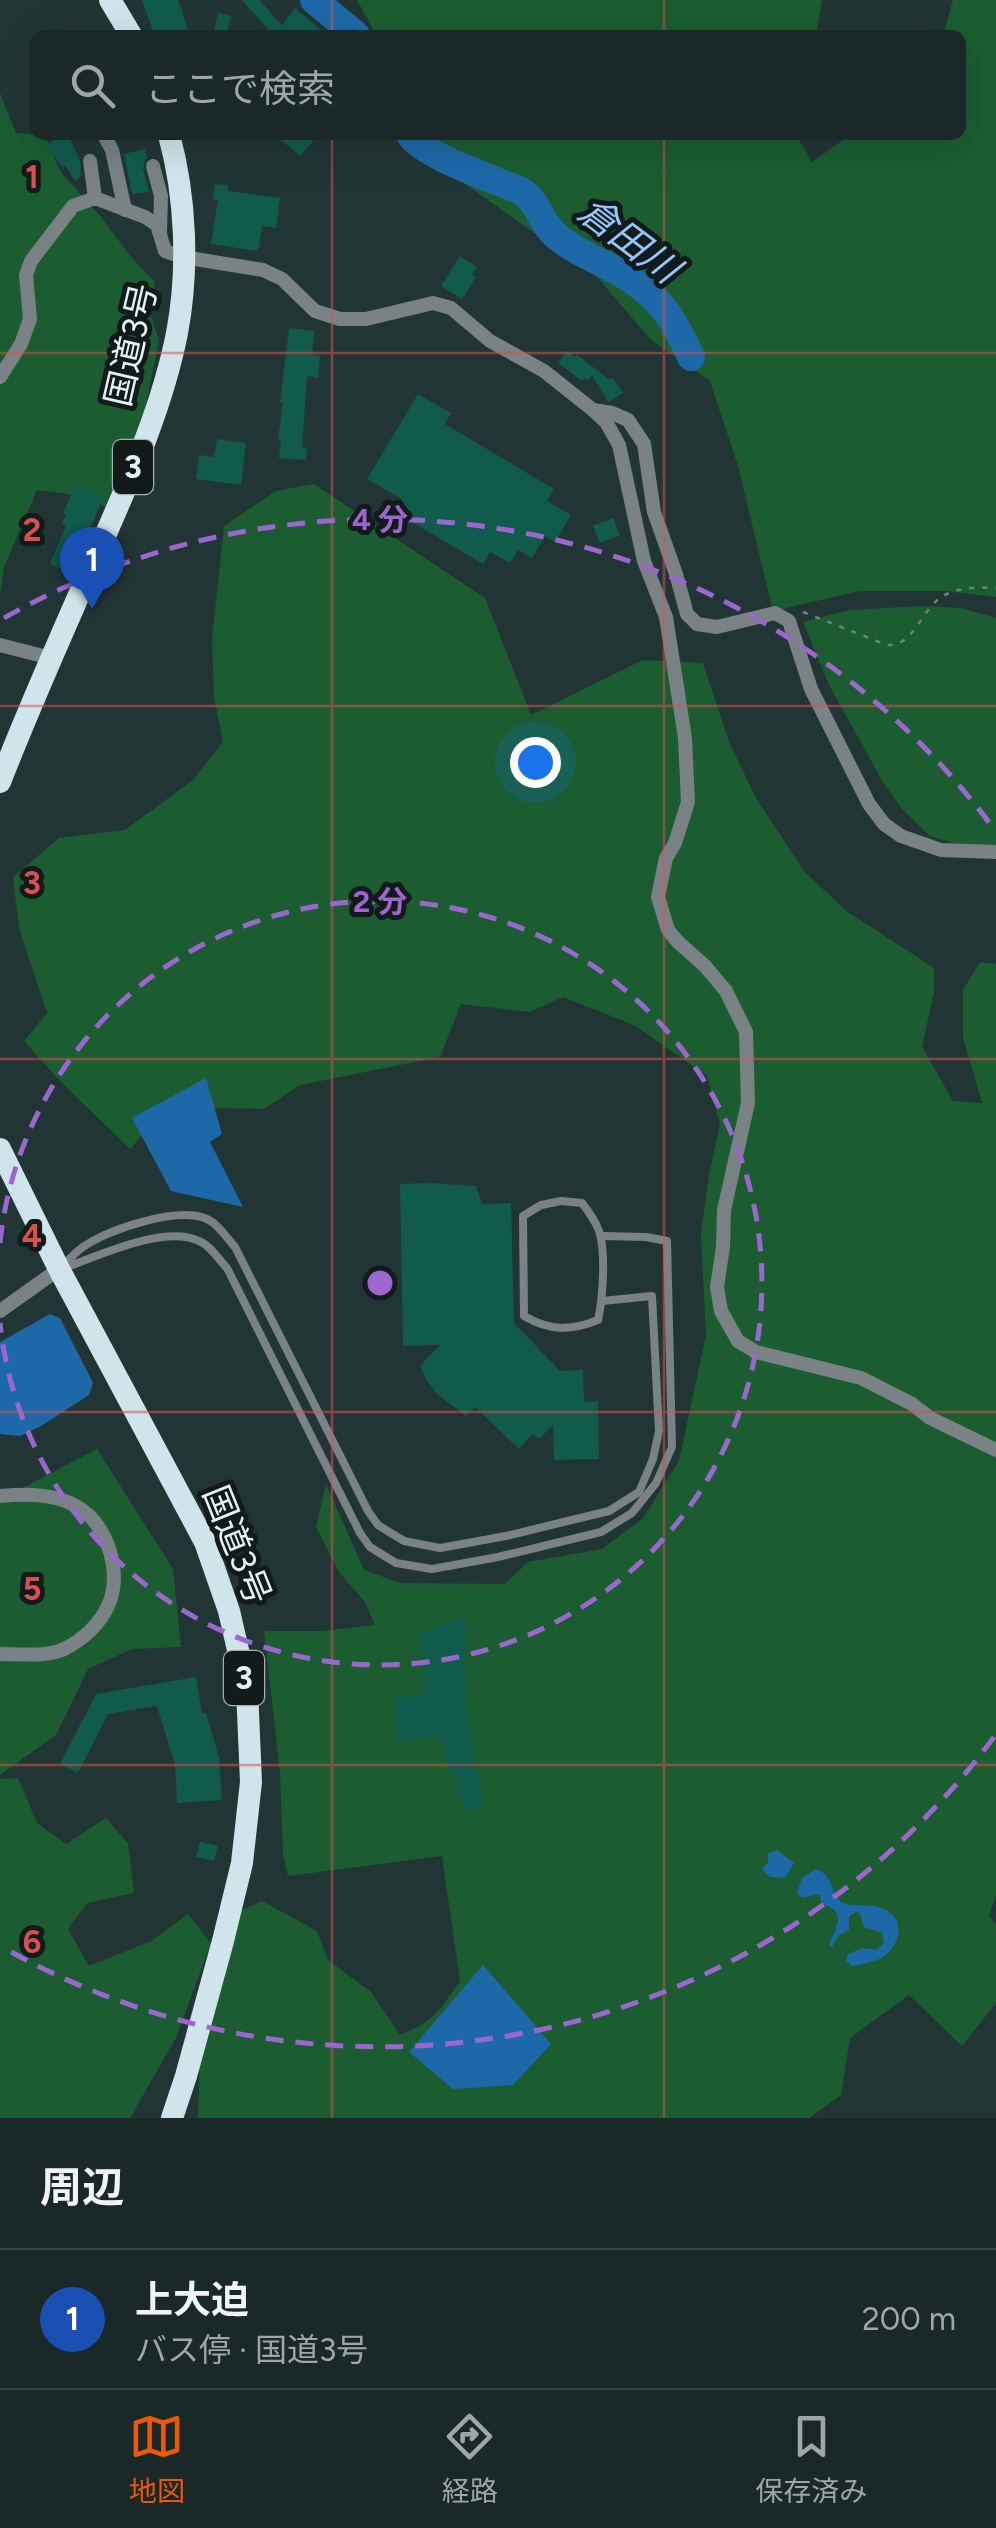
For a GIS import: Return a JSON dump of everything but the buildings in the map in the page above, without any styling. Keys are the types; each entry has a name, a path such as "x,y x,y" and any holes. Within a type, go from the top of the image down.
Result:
{"highway":[{"path":"110,0 127,30"},
{"name":"国道3号","path":"0,782 117,507 164,382 182,296 183,257 178,182 169,140"},
{"name":"国道3号","path":"0,1150 59,1270 205,1542 229,1612 247,1689 251,1782 242,1863 213,1980 172,2118"}],"street":[{"path":"107,140 125,210"},
{"path":"90,160 95,198"},
{"path":"153,166 161,196 160,232"},
{"path":"0,377 21,344 30,319 26,275 31,261 73,206 95,198 146,217 160,232 165,251 263,270 282,279 315,311 340,320 366,319 433,303 451,308 490,341 544,371 606,422 618,444 644,562 666,618 685,738 688,802 666,858 658,897 668,930 726,991 746,1032 748,1102 724,1210 718,1287 721,1311 738,1341 756,1352 861,1378 996,1450"},
{"path":"593,410 628,420 644,444 654,512 687,614 697,624 717,626 775,613 789,620 811,689 869,804 884,824 901,836 941,850 996,852"},
{"path":"0,645 52,658"},
{"path":"0,1311 59,1270"},
{"path":"0,1496 51,1497 76,1506 95,1522 108,1546 114,1571 110,1600 98,1622 80,1640 58,1652 0,1654"}],"lane":[{"path":"561,1201 582,1203 601,1236 602,1301 598,1320 578,1328 557,1329 524,1316 523,1216 541,1205 561,1201"},
{"path":"59,1270 84,1246 124,1228 159,1217 187,1214 210,1220 234,1247 368,1512 378,1526 404,1541 440,1548 609,1510 639,1492 659,1432 652,1296 602,1301"},
{"path":"59,1270 152,1238 179,1236 202,1241 227,1268 360,1533 370,1547 396,1563 432,1569 601,1532 632,1513 656,1483 672,1447 667,1241 601,1236"}],"path":[{"path":"782,617 788,606 895,646 906,640 944,595 970,587 996,588"}],"green space":[{"path":"357,0 822,0 817,30 373,30"},
{"path":"953,0 996,0 996,597 945,591 860,591 773,611 738,466 710,381 651,340 598,278 414,148 412,140 799,140 812,162 843,140 966,140 966,30 944,30"},
{"path":"0,93 16,133 30,134 30,140 47,140 60,171 155,282 149,311 159,340 142,424 106,507 68,494 37,490 4,567 0,595"},
{"path":"314,484 485,598 531,715 643,660 703,663 730,744 756,798 804,871 845,910 934,968 934,992 922,1047 953,1101 982,1103 963,1038 963,990 980,962 996,964 996,1895 989,1916 996,1924 996,2003 962,2046 909,1995 850,2038 841,2095 809,2118 198,2118 201,2030 240,1911 262,1901 317,1931 328,1960 371,1992 400,2035 435,2014 460,1981 442,1856 288,1876 264,1631 321,1631 375,1625 365,1602 339,1572 316,1527 326,1484 364,1570 400,1583 505,1584 528,1562 602,1549 643,1518 679,1461 706,1335 701,1233 720,1124 707,1076 634,1025 563,997 529,1012 461,1004 440,1057 300,1085 264,1109 206,1108 157,1117 130,1149 24,1041 47,1013 19,928 13,877 59,838 125,830 193,780 223,742 214,696 212,639 224,526 276,491"},
{"path":"961,608 996,618 996,850 971,848 930,836 902,809 829,685 803,622 850,610"},
{"path":"97,1449 173,1569 181,1647 132,1649 88,1669 56,1735 0,1775 0,1489 21,1489"},
{"path":"18,1778 37,1823 66,1844 106,1818 128,1844 134,1893 87,1903 68,1929 89,1966 151,1941 188,1914 211,1943 176,2038 130,2118 0,2118 0,1779"}],"water":[{"path":"206,1078 222,1134 210,1142 243,1207 171,1191 132,1118"},
{"path":"50,1314 60,1318 93,1383 89,1395 20,1436 0,1434 0,1342"},
{"path":"777,1850 794,1863 785,1878 770,1877 762,1869 768,1863 768,1854"},
{"path":"816,1869 827,1877 843,1903 877,1907 895,1918 897,1938 883,1957 853,1966 846,1961 848,1954 863,1948 877,1950 884,1943 882,1933 864,1927 857,1911 849,1917 849,1930 829,1946 838,1922 836,1911 822,1904 819,1894 802,1898 797,1893 802,1878"},
{"path":"483,1965 551,2044 513,2085 453,2089 409,2052"}],"waterway":[{"name":"倉田川","path":"314,0 350,30"},
{"name":"倉田川","path":"415,140 445,159 521,191 562,240 635,282 656,300 691,357"}],"place":[{"name":"上大迫","path":"92,609"}]}
